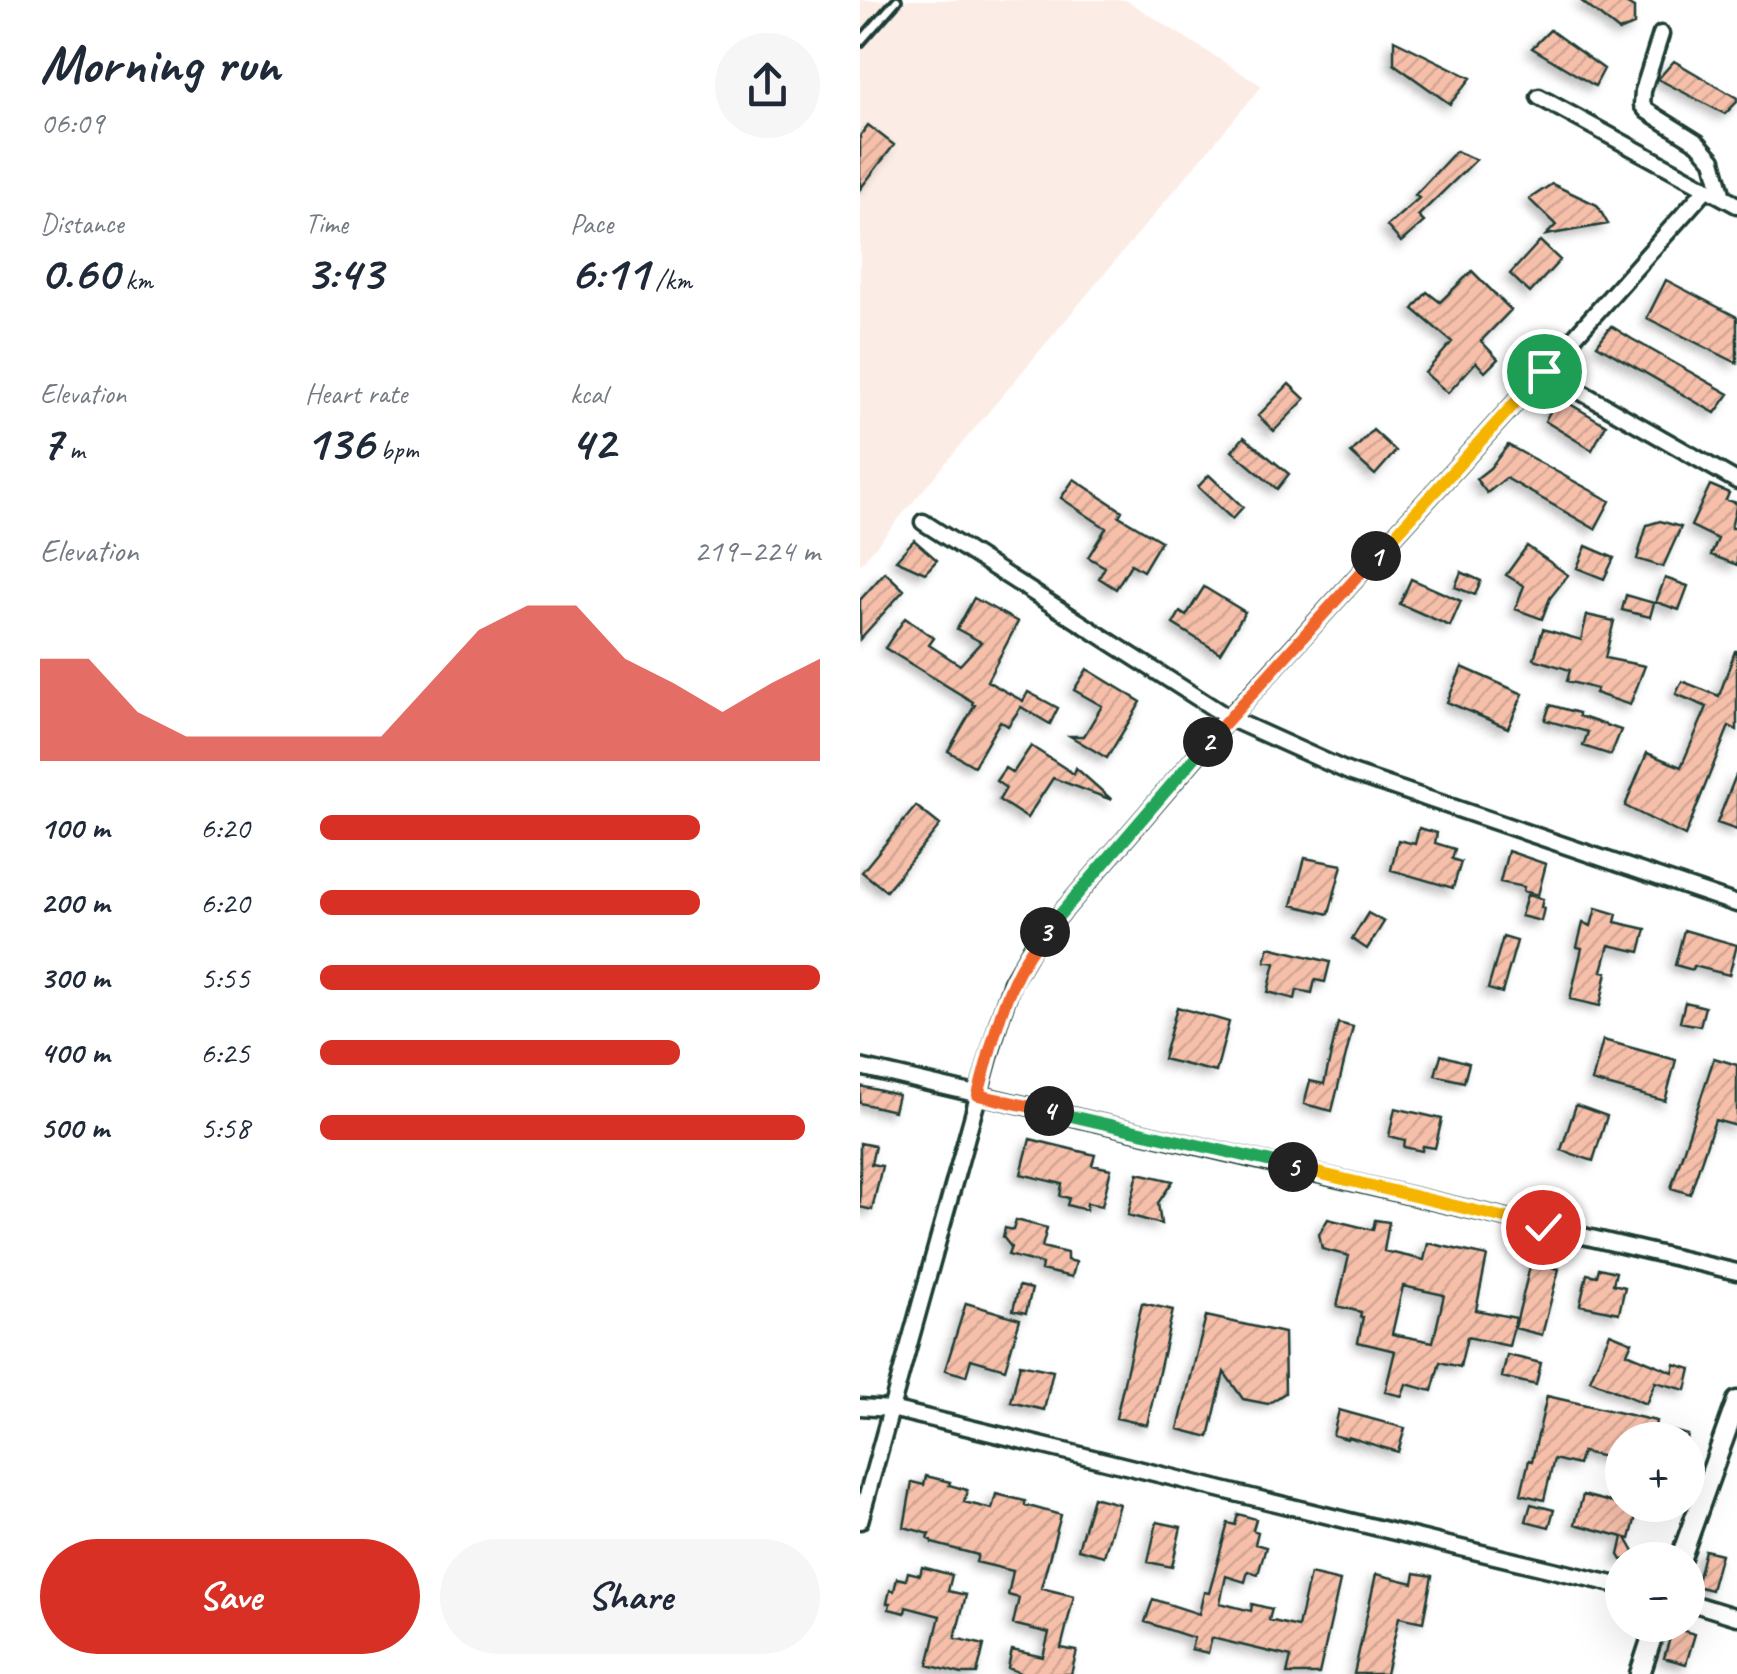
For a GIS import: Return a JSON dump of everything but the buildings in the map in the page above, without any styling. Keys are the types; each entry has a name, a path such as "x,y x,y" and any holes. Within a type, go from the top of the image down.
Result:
{"street":[{"path":"1660,34 1642,91 1642,105 1698,142 1713,160 1722,197"},
{"path":"1539,97 1737,205"},
{"path":"860,1521 978,1095 1012,982 1033,946 1229,718 1707,188"},
{"path":"1544,371 1737,481"},
{"path":"923,522 1229,718 1348,772 1737,904"},
{"path":"860,1067 1737,1272"},
{"path":"1686,1542 1737,1401"},
{"path":"860,1407 890,1410 1138,1468 1605,1582"},
{"path":"1705,1607 1737,1617"},
{"path":"1640,1674 1650,1642"}],"lane":[{"path":"860,42 897,0"}],"shaded area":[{"path":"860,0 1126,0 1262,86 860,565"}],"route":[{"path":"1543,1227 978,1095 1012,982 1033,946 1229,718 1544,371"}]}
